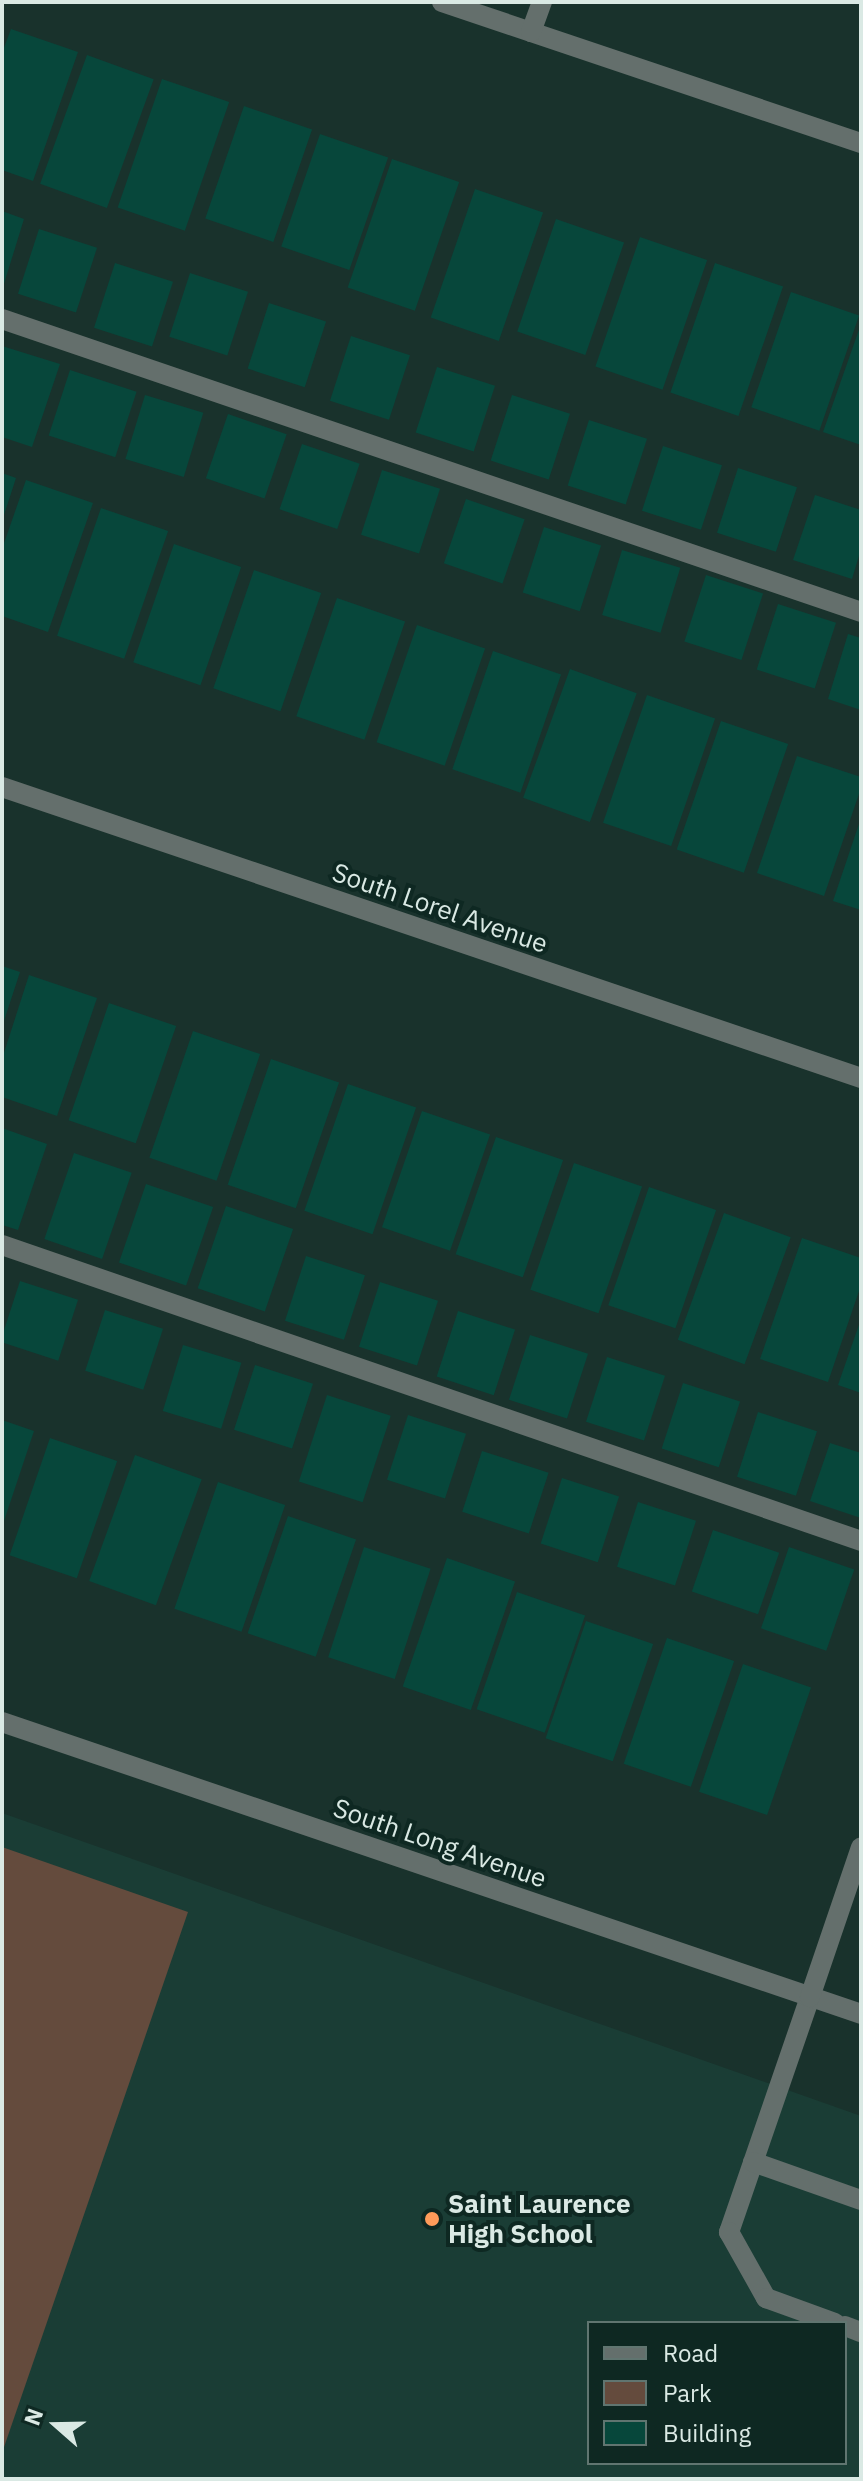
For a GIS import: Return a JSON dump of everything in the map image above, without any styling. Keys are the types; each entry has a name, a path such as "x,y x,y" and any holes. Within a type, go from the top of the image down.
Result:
{"street":[{"path":"442,2 861,143"},
{"path":"531,32 542,2"},
{"path":"2,319 861,612"},
{"name":"South Lorel Avenue","path":"2,787 861,1078"},
{"path":"2,1245 861,1541"},
{"name":"South Long Avenue","path":"2,1722 861,2014"},
{"path":"829,2321 766,2298 729,2232 861,1847"},
{"path":"753,2162 861,2200"}],"shaded area":[{"name":"Saint Laurence High School","path":"2,1813 861,2116 861,2479 2,2479"}],"green space":[{"path":"2,1847 188,1912 2,2453"}],"building":[{"path":"11,29 78,52 33,181 2,170 2,53"},
{"path":"87,55 154,79 107,208 40,184"},
{"path":"162,79 229,102 185,231 118,208"},
{"path":"244,106 312,129 273,242 205,219"},
{"path":"320,134 388,157 349,270 281,247"},
{"path":"392,159 459,182 415,311 348,288"},
{"path":"475,189 543,212 499,341 431,318"},
{"path":"2,211 24,219 3,287 2,287"},
{"path":"556,219 624,242 585,355 517,332"},
{"path":"39,229 97,248 76,313 18,294"},
{"path":"640,237 707,260 663,390 595,367"},
{"path":"115,263 173,282 152,347 94,328"},
{"path":"715,263 783,286 738,416 670,393"},
{"path":"190,273 248,292 227,356 169,337"},
{"path":"791,292 859,315 819,431 751,407"},
{"path":"269,303 326,322 305,387 248,369"},
{"path":"861,324 861,445 823,432"},
{"path":"351,336 410,355 389,420 330,401"},
{"path":"2,346 60,364 32,447 2,437"},
{"path":"437,367 495,386 474,451 416,433"},
{"path":"70,370 137,392 115,457 49,436"},
{"path":"145,395 203,413 184,477 125,459"},
{"path":"512,395 570,414 549,479 491,461"},
{"path":"228,414 287,434 264,498 206,478"},
{"path":"589,420 647,439 626,504 568,486"},
{"path":"302,444 360,464 337,529 280,509"},
{"path":"663,446 722,465 701,530 642,511"},
{"path":"738,468 797,487 776,552 717,533"},
{"path":"382,470 440,489 419,554 361,535"},
{"path":"2,473 16,478 3,518 2,518"},
{"path":"26,480 93,503 48,632 2,616 2,549"},
{"path":"815,495 861,510 861,549 852,579 793,560"},
{"path":"466,499 525,519 502,583 444,563"},
{"path":"101,508 168,531 124,659 57,636"},
{"path":"544,527 601,546 580,611 523,593"},
{"path":"174,544 241,567 200,685 133,662"},
{"path":"622,550 680,568 660,633 602,615"},
{"path":"254,570 321,593 280,711 213,688"},
{"path":"706,575 763,594 741,660 684,642"},
{"path":"337,598 405,621 364,740 296,716"},
{"path":"778,604 836,623 815,688 757,670"},
{"path":"417,625 485,648 445,766 377,742"},
{"path":"848,634 861,638 861,710 828,699"},
{"path":"493,651 561,674 520,793 452,769"},
{"path":"570,669 637,693 590,822 523,798"},
{"path":"647,695 715,718 671,846 603,823"},
{"path":"721,721 788,744 744,873 677,850"},
{"path":"797,756 861,777 861,788 824,896 757,873"},
{"path":"861,818 861,910 833,901"},
{"path":"2,966 20,972 3,1024 2,1024"},
{"path":"29,975 97,998 57,1116 2,1097 2,1059"},
{"path":"109,1003 176,1026 136,1143 69,1120"},
{"path":"193,1031 260,1054 217,1181 149,1158"},
{"path":"271,1059 339,1082 296,1208 228,1185"},
{"path":"348,1084 416,1107 372,1234 304,1211"},
{"path":"422,1111 490,1134 450,1251 382,1227"},
{"path":"2,1128 47,1144 18,1230 2,1225"},
{"path":"496,1137 563,1160 523,1277 456,1254"},
{"path":"74,1153 132,1173 102,1259 44,1239"},
{"path":"574,1163 642,1186 598,1313 530,1290"},
{"path":"146,1184 213,1207 186,1286 119,1262"},
{"path":"649,1187 716,1210 675,1328 608,1305"},
{"path":"226,1206 293,1229 265,1311 198,1288"},
{"path":"724,1213 791,1237 745,1364 678,1340"},
{"path":"802,1238 861,1258 861,1285 828,1382 760,1359"},
{"path":"306,1256 365,1275 344,1340 285,1321"},
{"path":"20,1281 78,1300 58,1361 2,1342"},
{"path":"380,1282 438,1301 417,1366 359,1347"},
{"path":"105,1310 163,1329 143,1390 85,1371"},
{"path":"458,1311 515,1330 494,1395 437,1377"},
{"path":"861,1319 861,1393 838,1385"},
{"path":"530,1335 588,1354 567,1419 509,1400"},
{"path":"183,1345 241,1363 221,1429 163,1411"},
{"path":"607,1357 665,1376 644,1441 586,1422"},
{"path":"255,1365 313,1384 292,1449 234,1430"},
{"path":"683,1383 740,1402 719,1467 662,1449"},
{"path":"327,1395 391,1416 363,1502 299,1482"},
{"path":"758,1412 817,1431 796,1496 737,1477"},
{"path":"408,1415 466,1434 445,1499 387,1480"},
{"path":"2,1420 34,1431 3,1524 2,1524"},
{"path":"50,1438 117,1461 77,1578 10,1555"},
{"path":"830,1443 861,1453 861,1518 810,1501"},
{"path":"482,1451 549,1473 529,1533 462,1512"},
{"path":"135,1455 202,1479 156,1605 89,1581"},
{"path":"562,1478 619,1497 598,1562 541,1544"},
{"path":"218,1482 285,1505 242,1632 174,1609"},
{"path":"638,1502 696,1521 675,1586 617,1567"},
{"path":"288,1516 356,1539 316,1657 248,1633"},
{"path":"713,1530 779,1553 758,1614 692,1591"},
{"path":"364,1547 431,1569 395,1679 328,1657"},
{"path":"789,1547 854,1569 826,1651 761,1628"},
{"path":"447,1558 515,1581 471,1710 403,1687"},
{"path":"517,1592 585,1615 545,1733 477,1709"},
{"path":"586,1621 653,1644 613,1761 546,1738"},
{"path":"667,1638 734,1661 691,1787 624,1764"},
{"path":"743,1664 811,1687 767,1815 699,1792"}],"place":[{"name":"Saint Laurence High School","path":"432,2219"}]}
